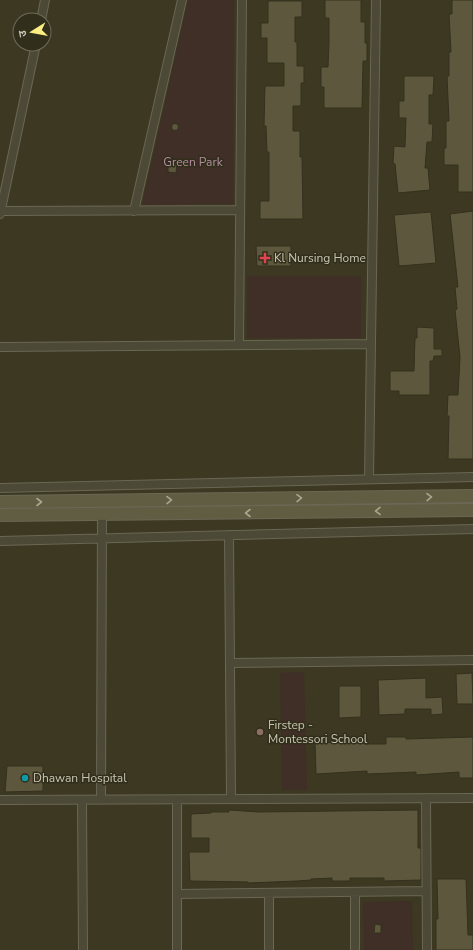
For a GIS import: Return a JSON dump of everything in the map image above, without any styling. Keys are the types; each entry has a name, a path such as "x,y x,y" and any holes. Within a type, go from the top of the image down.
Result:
{"street":[{"path":"43,12 45,0"},
{"path":"134,211 182,0"},
{"path":"239,345 242,0"},
{"path":"369,479 376,0"},
{"path":"34,52 0,213 240,210"},
{"path":"0,347 371,344"},
{"path":"0,488 473,477"},
{"path":"0,502 473,496"},
{"path":"0,515 473,510"},
{"path":"101,800 102,514"},
{"path":"0,541 473,529"},
{"path":"229,535 231,799"},
{"path":"230,663 473,660"},
{"path":"426,798 427,950"},
{"path":"0,800 473,798"},
{"path":"82,800 83,950"},
{"path":"177,800 177,950"},
{"path":"177,894 426,891"},
{"path":"355,892 355,950"},
{"path":"269,893 269,950"}],"green space":[{"name":"Green Park","path":"188,0 234,0 233,204 142,205"},
{"path":"247,276 361,276 361,338 247,338"},
{"path":"304,672 307,790 282,790 280,673"},
{"path":"412,901 413,950 364,950 363,902"}],"building":[{"path":"325,0 361,0 361,22 365,22 365,43 367,43 367,61 363,61 362,108 324,108 324,87 321,87 321,67 328,67 329,43 329,18 325,18"},
{"path":"452,0 473,0 473,192 458,192 458,165 444,165 444,148 446,148 446,121 449,121 447,76 449,76 449,52 451,52 449,14 452,14"},
{"path":"268,1 302,1 302,17 295,17 295,42 297,42 297,66 304,66 304,83 301,83 301,106 293,106 293,131 300,131 303,219 260,219 260,201 269,201 269,152 267,152 266,126 264,126 265,86 284,86 284,63 267,63 267,38 261,38 261,23 268,23"},
{"path":"404,76 434,76 433,95 429,95 429,124 433,124 432,142 427,142 425,168 428,168 430,190 398,193 395,164 393,163 394,146 405,147 406,118 399,118 399,101 404,101"},
{"path":"175,123 178,124 178,130 175,131 172,130 171,127 172,124"},
{"path":"168,163 177,164 176,173 168,172"},
{"path":"473,211 473,459 448,459 448,395 458,395 460,357 455,310 457,309 455,287 458,287 450,214"},
{"path":"431,212 436,263 399,266 394,215"},
{"path":"256,246 291,246 291,266 257,266"},
{"path":"417,327 434,328 434,349 442,349 442,356 434,356 433,361 430,361 430,395 399,395 399,391 390,391 390,371 414,371 415,338 417,338"},
{"path":"472,673 473,704 457,704 456,674"},
{"path":"426,678 426,698 442,697 443,714 431,715 431,709 405,709 405,714 379,715 378,680"},
{"path":"339,686 361,686 361,717 339,718"},
{"path":"364,737 364,744 386,744 386,737 406,737 406,739 473,737 473,778 459,778 459,772 416,775 416,772 367,774 367,771 316,774 315,743 344,742 344,738"},
{"name":"Dhawan Hospital","path":"7,766 43,766 43,791 5,792"},
{"path":"229,810 259,812 418,810 418,848 421,848 421,880 384,881 384,878 350,878 350,881 332,881 332,878 248,883 190,881 189,852 209,852 209,838 191,838 191,814 229,812"},
{"path":"437,879 466,879 468,935 473,935 473,950 436,950 436,919 438,919"},
{"path":"375,924 381,925 381,933 374,933"}],"place":[{"name":"Kl Nursing Home","path":"265,258"},
{"name":"Firstep - Montessori School","path":"260,732"},
{"name":"Dhawan Hospital","path":"25,778"}]}
